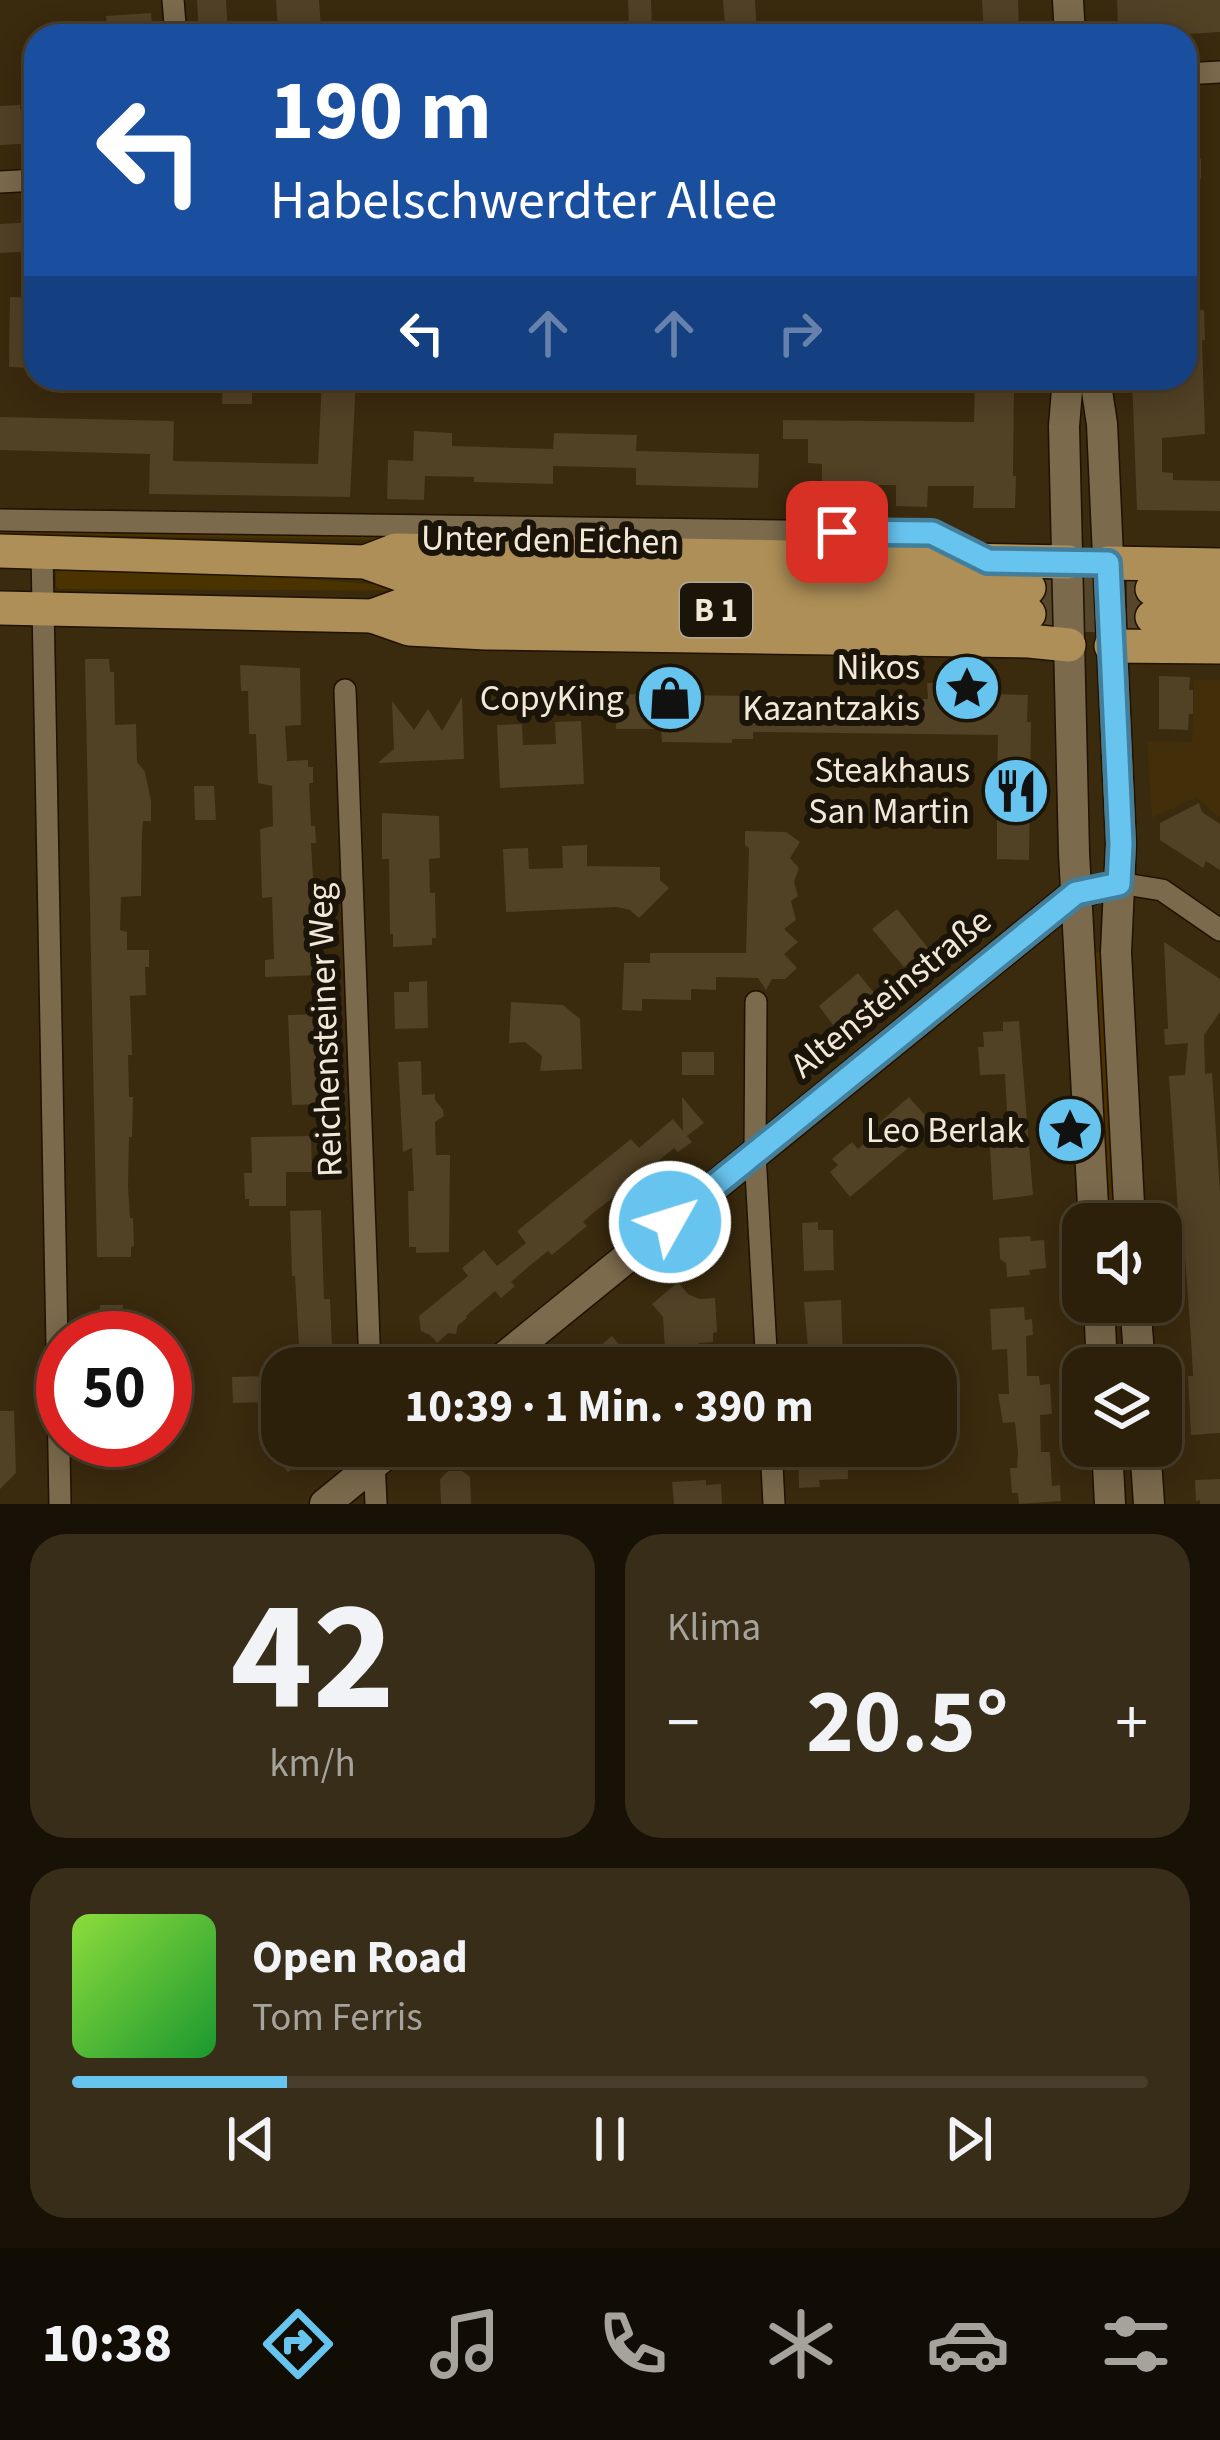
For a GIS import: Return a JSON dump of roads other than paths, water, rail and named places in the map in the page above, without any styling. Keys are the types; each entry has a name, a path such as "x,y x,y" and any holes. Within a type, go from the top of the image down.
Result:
{"main road":[{"path":"1067,390 1064,426 1076,893 1093,1203"},
{"path":"1097,390 1121,844 1116,952 1129,1203"},
{"path":"365,562 396,550 1220,565"},
{"name":"Unter den Eichen","path":"0,551 365,562 404,576 1029,601 402,605 372,616 0,608"},
{"path":"1220,590 1152,603 1220,618"},
{"path":"372,616 409,629 486,634 1220,647"},
{"path":"1076,893 1119,884"},
{"name":"Altensteinstraße","path":"517,1347 1076,893"},
{"path":"326,1504 365,1467"},
{"path":"1108,1467 1110,1504"},
{"path":"1146,1467 1149,1504"}],"street":[{"name":"Unter den Eichen","path":"0,520 932,533 988,561"},
{"path":"42,552 60,1504"},
{"name":"Reichensteiner Weg","path":"345,690 369,1347"},
{"path":"1119,884 1162,890 1220,930"},
{"name":"Altensteinstraße","path":"755,1154 756,1002"},
{"path":"755,1154 766,1347"},
{"path":"376,1504 380,1467"},
{"path":"772,1467 774,1504"}],"tunnel":[{"path":"1029,588 1152,589"},
{"path":"1029,614 1152,617"}],"place":[{"name":"Nikos Kazantzakis","path":"967,688"},
{"name":"CopyKing","path":"670,698"},
{"name":"Steakhaus San Martin","path":"1016,791"},
{"name":"Leo Berlak","path":"1070,1130"}]}
